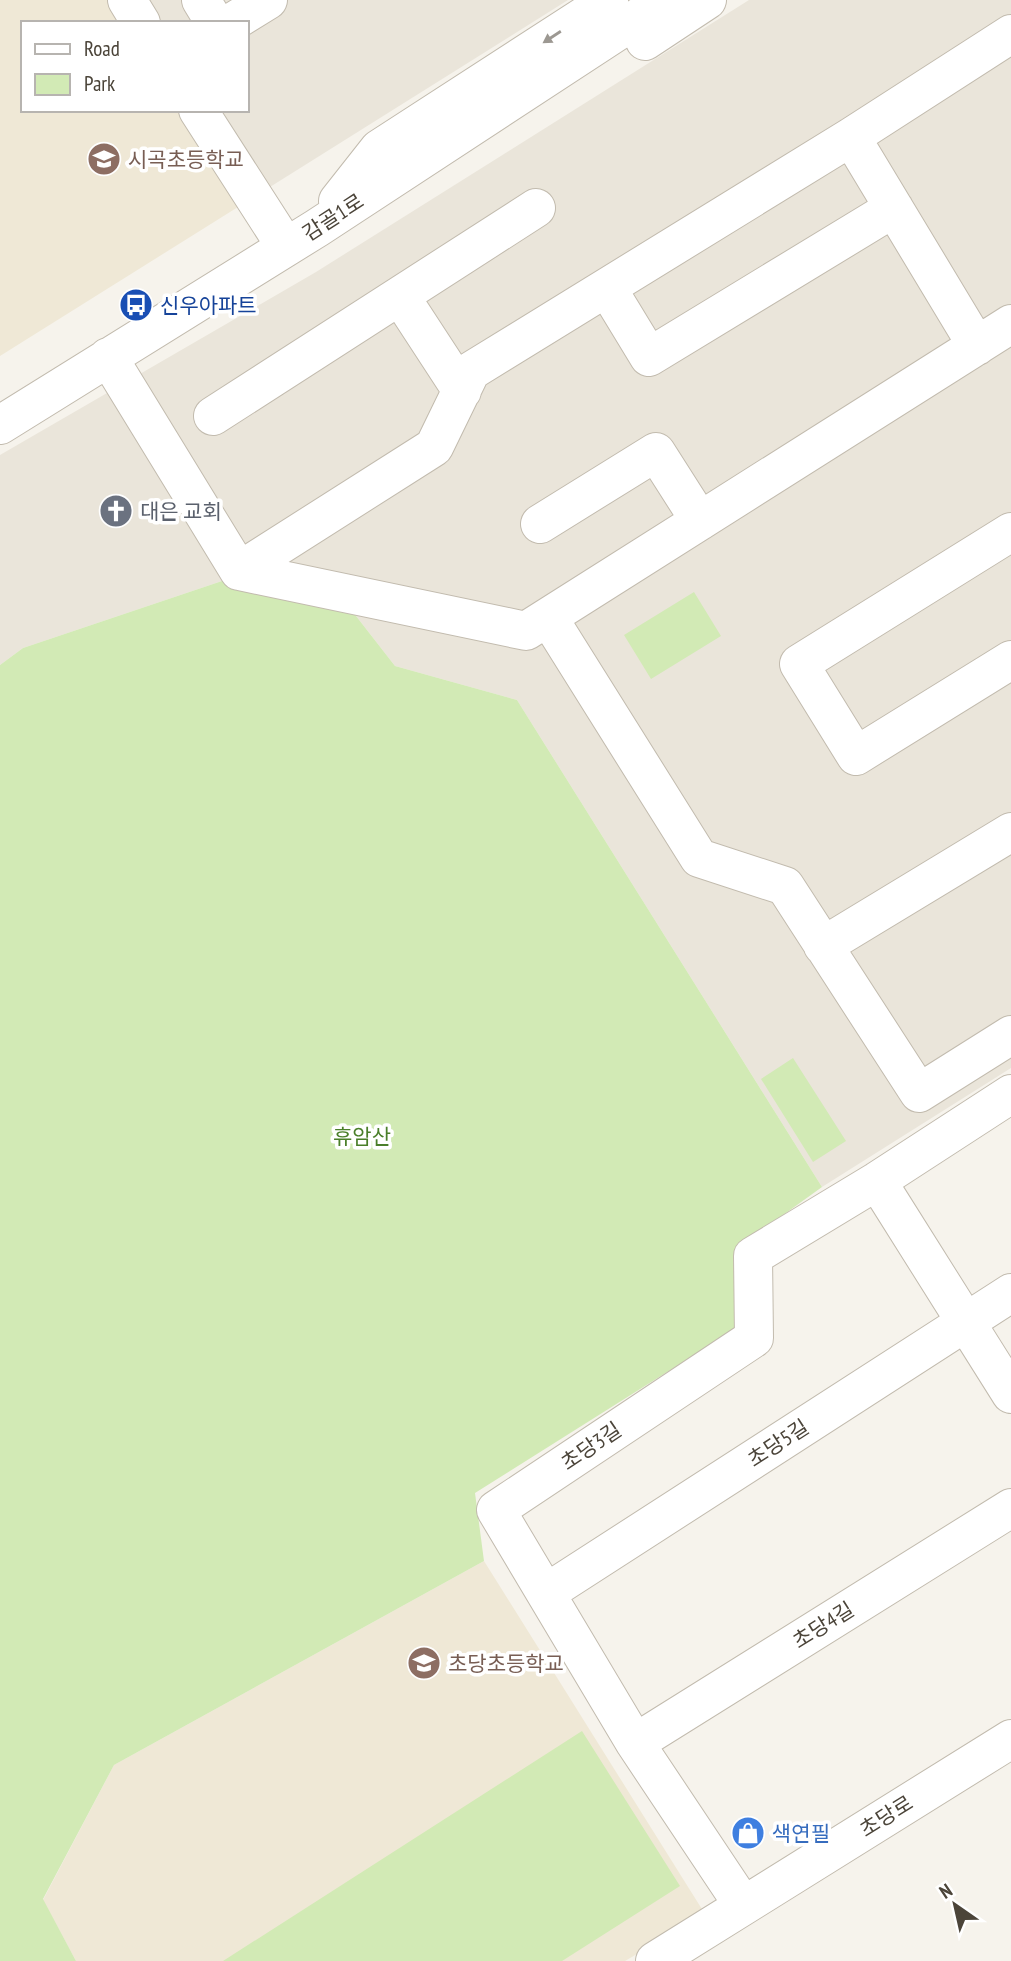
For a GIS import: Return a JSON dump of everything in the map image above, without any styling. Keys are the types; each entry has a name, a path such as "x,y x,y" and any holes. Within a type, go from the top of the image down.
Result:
{"street":[{"path":"127,0 141,21"},
{"path":"201,0 214,21"},
{"path":"235,21 268,0"},
{"path":"301,237 379,149 609,0"},
{"path":"301,237 404,198 707,0"},
{"name":"감골1로","path":"0,425 301,237 664,1"},
{"path":"239,571 434,447 471,371 851,137 1011,34"},
{"path":"200,112 301,237"},
{"path":"108,357 239,571 526,631 1001,333 894,208 851,137"},
{"path":"213,416 536,208"},
{"path":"607,288 649,357 894,208"},
{"path":"400,296 462,391"},
{"path":"540,524 656,452 700,521"},
{"path":"1011,532 799,664 856,756 1011,660"},
{"path":"548,617 699,858 785,887 919,1093 1011,1035"},
{"path":"823,946 1011,832"},
{"name":"초당3길","path":"743,1905 635,1743 496,1510 754,1338 753,1256 877,1181 1011,1094"},
{"path":"877,1181 1011,1394"},
{"name":"초당5길","path":"546,1593 1011,1293"},
{"name":"초당4길","path":"635,1743 1011,1508"},
{"name":"초당로","path":"655,1961 1011,1739"}],"shaded area":[{"name":"시곡초등학교","path":"0,0 109,0 122,21 21,21 21,112 179,112 238,207 0,356"},
{"path":"109,0 568,0 238,207 179,112 248,112 248,21 122,21"},
{"path":"749,0 1011,0 1011,1068 822,1187 517,700 395,666 349,607 225,580 23,648 0,665 0,455 316,272"},
{"name":"초당초등학교","path":"484,1561 705,1914 625,1961 76,1961 43,1900 114,1765"}],"green space":[{"name":"휴암산","path":"225,580 349,607 395,666 517,700 822,1187 739,1247 737,1328 475,1493 484,1561 114,1765 43,1899 76,1961 0,1961 0,665 23,648"},
{"path":"694,592 721,636 651,679 624,635"},
{"path":"793,1058 846,1141 813,1162 761,1079"},
{"path":"582,1731 680,1886 562,1961 223,1961"}],"place":[{"name":"시곡초등학교","path":"104,159"},
{"name":"신우아파트","path":"136,305"},
{"name":"대은 교회","path":"116,511"},
{"name":"초당초등학교","path":"424,1663"},
{"name":"색연필","path":"748,1833"}]}
